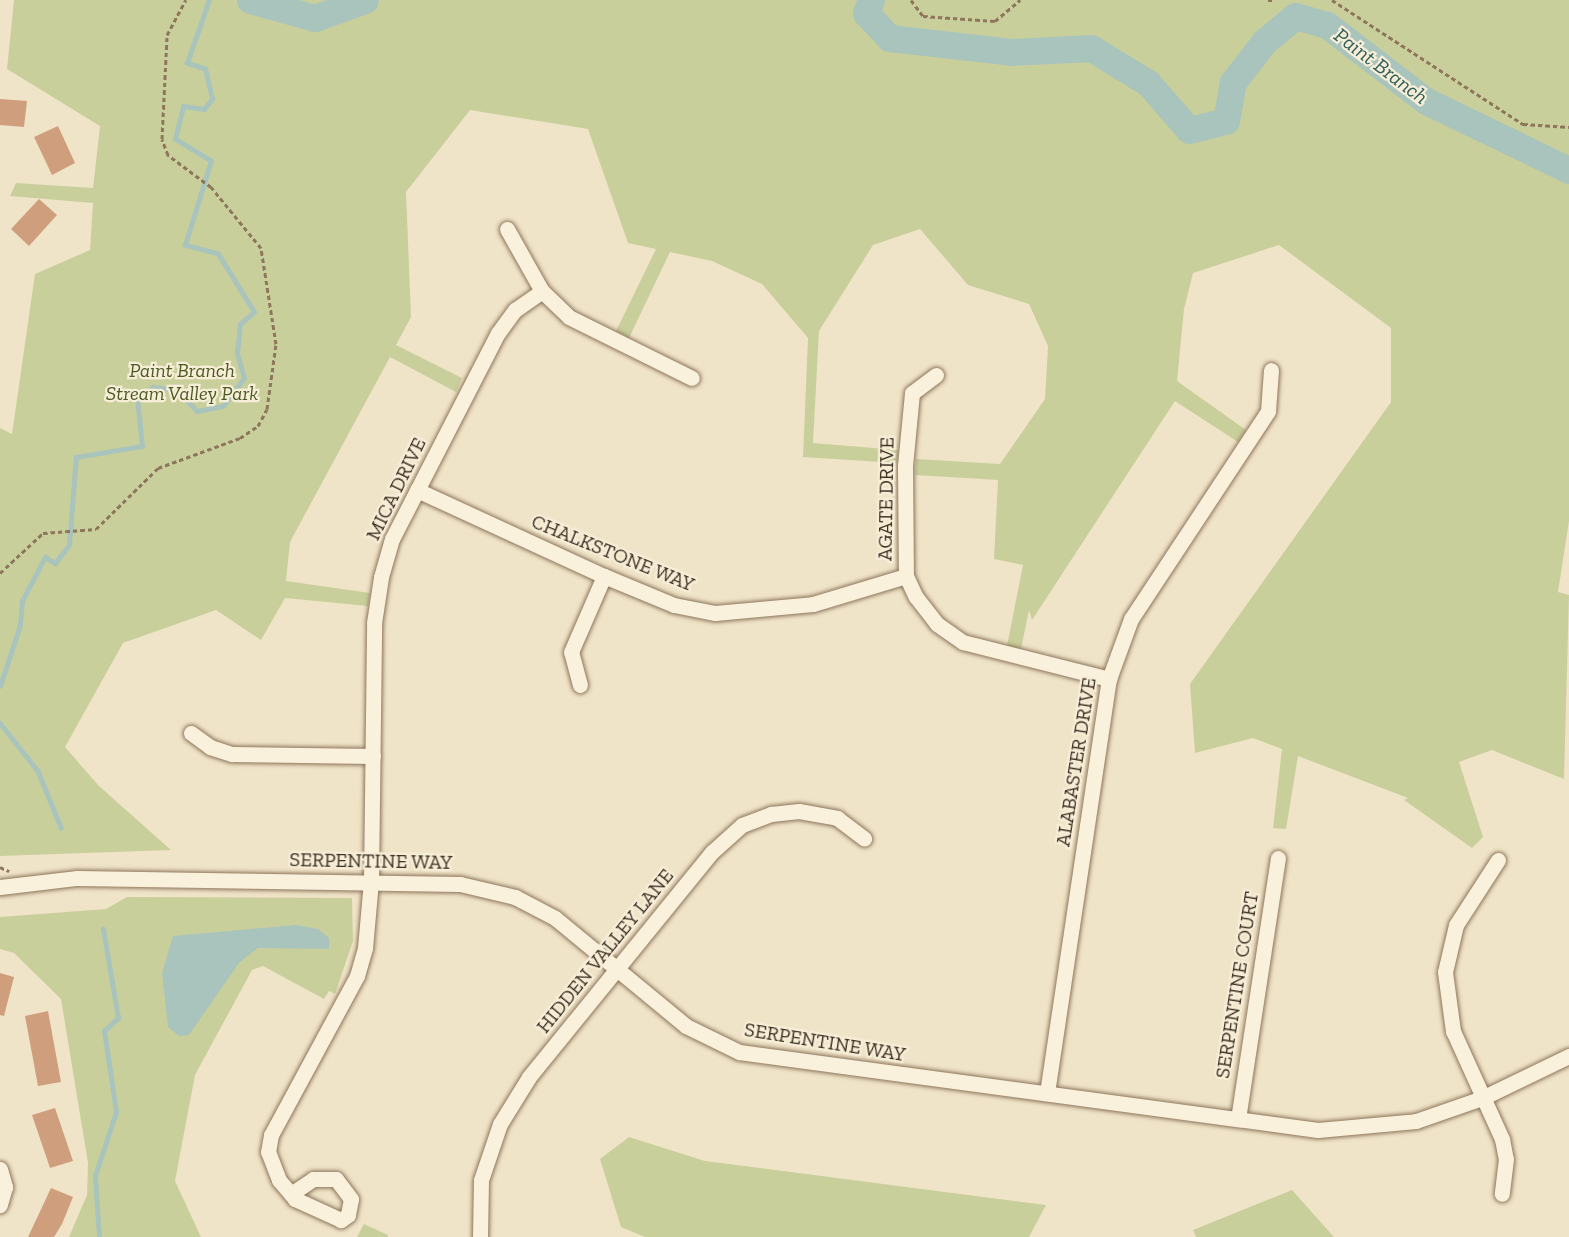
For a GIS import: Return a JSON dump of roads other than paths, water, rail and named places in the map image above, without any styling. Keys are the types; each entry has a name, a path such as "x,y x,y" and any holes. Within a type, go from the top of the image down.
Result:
{"street":[{"path":"507,229 542,291 583,325 692,378"},
{"name":"MICA DRIVE","path":"291,1194 268,1152 271,1135 357,976 371,881 374,623 381,577 417,490 498,333 515,310 542,291"},
{"name":"ALABASTER DRIVE","path":"1047,1093 1109,679 1131,619 1268,411 1271,370"},
{"name":"AGATE DRIVE","path":"936,375 912,393 905,466 906,576 937,624 963,642 1109,679"},
{"name":"CHALKSTONE WAY","path":"417,490 604,576 674,605 715,613 813,604 906,576"},
{"path":"580,685 570,652 604,576"},
{"path":"191,733 210,747 232,754 373,756"},
{"name":"HIDDEN VALLEY LANE","path":"480,1237 482,1180 500,1124 529,1077 712,852 742,825 771,814 799,811 837,818 864,838"},
{"name":"SERPENTINE COURT","path":"1238,1119 1278,858"},
{"path":"1498,860 1459,917 1445,972 1453,1031 1506,1159 1502,1194"},
{"name":"SERPENTINE WAY","path":"0,887 77,878 460,884 515,897 555,918 686,1026 739,1052 1238,1119 1359,1130 1416,1120 1482,1098 1569,1056"},
{"path":"0,1169 5,1187 0,1205"}],"water":[{"path":"296,925 318,929 329,938 329,949 258,948 239,963 189,1035 179,1036 168,1027 162,973 173,936"}],"waterway":[{"path":"0,686 20,625 22,601 45,557 55,563 69,545 76,457 142,446 137,398 153,387 177,390 197,411 223,406 244,378 237,353 240,324 254,312 218,254 185,245 211,161 175,139 183,106 204,109 212,99 205,69 187,63 209,0"},
{"name":"Paint Branch","path":"250,0 315,18 365,0"},
{"name":"Paint Branch","path":"871,0 866,13 889,38 1011,52 1091,48 1148,83 1189,130 1226,121 1233,82 1264,42 1295,16 1327,25 1426,101 1569,170"},
{"path":"0,723 38,771 61,827"},
{"path":"99,1237 95,1176 116,1112 104,1031 118,1018 103,929"}],"park label":[{"name":"Paint Branch Stream Valley Park","path":"182,382"}]}
